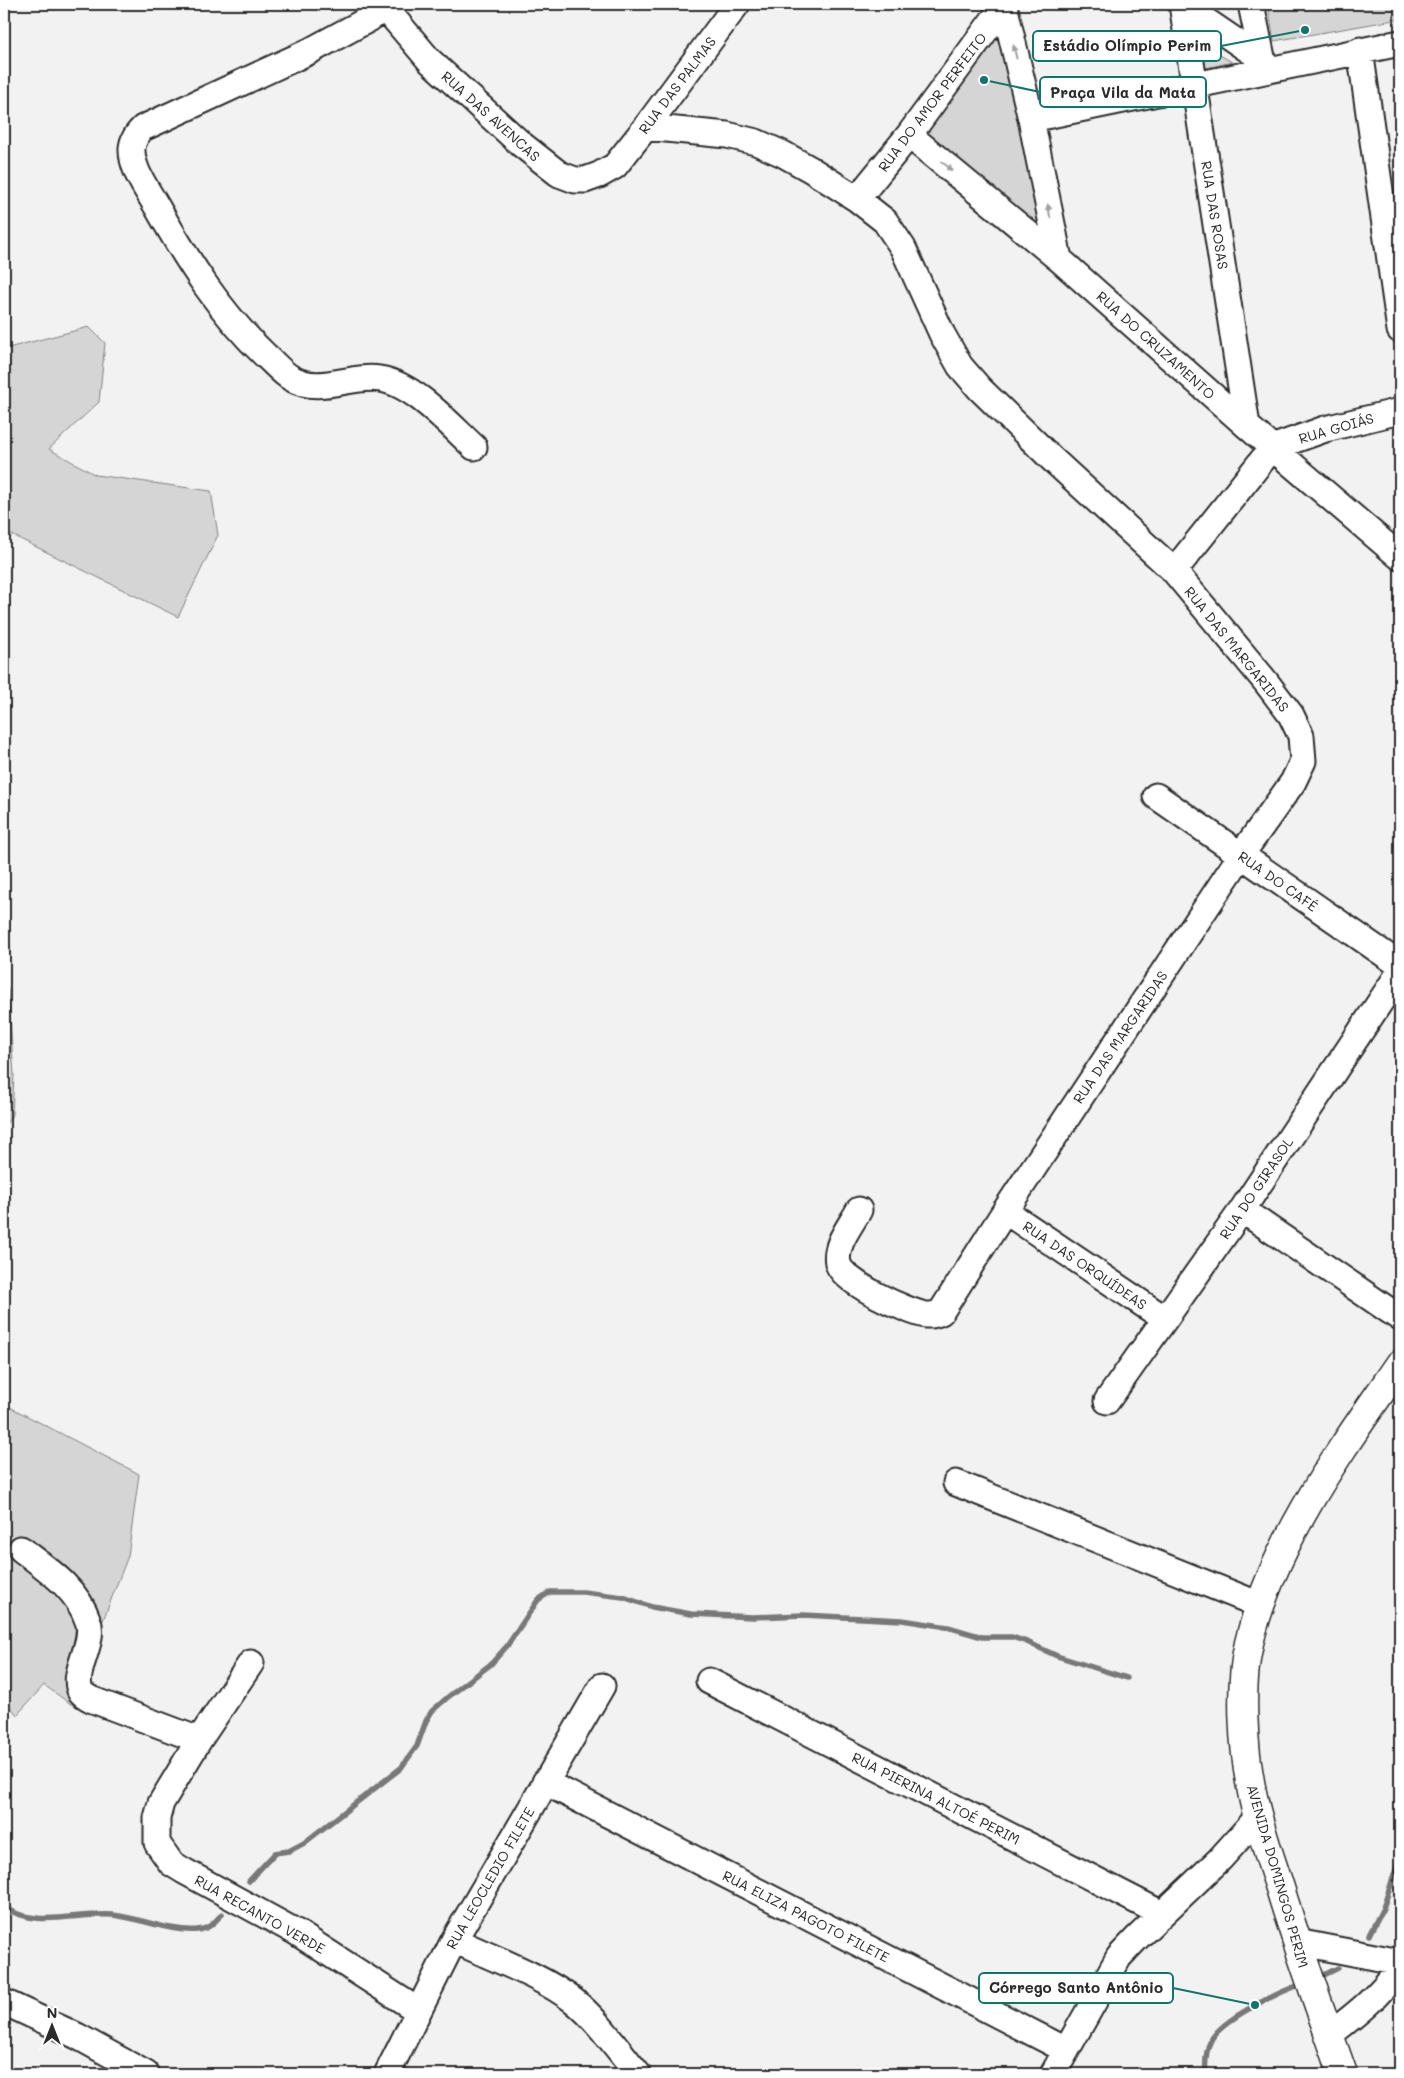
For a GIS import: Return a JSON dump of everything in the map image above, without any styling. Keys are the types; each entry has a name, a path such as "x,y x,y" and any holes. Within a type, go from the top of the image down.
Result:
{"main road":[{"name":"AVENIDA DOMINGOS PERIM","path":"1342,2074 1300,1954 1252,1792 1244,1714 1246,1666 1249,1645 1260,1605 1284,1550 1340,1451 1400,1364"}],"street":[{"name":"RUA DAS PALMAS","path":"615,166 737,4"},
{"path":"1004,4 1031,119 1059,258"},
{"name":"RUA DO AMOR PERFEITO","path":"858,198 909,135 1004,4"},
{"path":"1182,4 1264,65"},
{"name":"RUA DAS ROSAS","path":"1182,4 1247,426"},
{"path":"1250,4 1264,65"},
{"path":"388,6 345,34 143,128 134,138 133,158 141,180 218,304 247,339 291,378 306,384 324,385 361,378 380,378 396,383 419,398 474,447"},
{"name":"RUA DAS AVENCAS","path":"388,6 430,61 521,144 560,174 574,180 586,180 615,166"},
{"path":"1031,119 1195,86 1264,65 1400,42"},
{"path":"1360,50 1400,330"},
{"name":"RUA DAS MARGARIDAS","path":"646,127 727,135 756,142 783,154 858,198 885,220 903,248 942,334 960,366 980,389 1052,459 1174,571 1266,682 1290,715 1301,736 1303,761 1292,782 1241,854 1005,1211 941,1312 935,1315 927,1315 904,1308 860,1286 841,1271 838,1263 839,1247 859,1210"},
{"name":"RUA DO CRUZAMENTO","path":"909,135 1059,258 1272,448 1400,557"},
{"name":"RUA GOIÁS","path":"1272,448 1326,429 1400,411"},
{"path":"1174,571 1272,448"},
{"name":"RUA DO CAFÉ","path":"1156,796 1400,965"},
{"name":"RUA DO GIRASOL","path":"1107,1401 1242,1210 1400,972"},
{"path":"1242,1210 1400,1318"},
{"name":"RUA DAS ORQUÍDEAS","path":"1005,1211 1165,1319"},
{"path":"956,1483 1260,1605"},
{"path":"21,1549 59,1579 74,1594 85,1611 90,1624 90,1634 79,1680 80,1691 94,1700 199,1740"},
{"name":"RUA RECANTO VERDE","path":"250,1663 169,1788 159,1810 156,1832 157,1843 171,1862 296,1932 418,2010"},
{"name":"RUA PIERINA ALTOÉ PERIM","path":"709,1681 1162,1914"},
{"name":"RUA LEOCLEDIO FILETE","path":"387,2074 454,1940 602,1686"},
{"name":"RUA ELIZA PAGOTO FILETE","path":"545,1782 1066,2050"},
{"path":"1053,2074 1119,1957 1220,1860 1258,1817"},
{"path":"454,1940 538,1979 565,1994 589,2016 638,2074"},
{"path":"1300,1954 1400,1962"},
{"path":"1329,2035 1376,1997 1400,1967"},
{"path":"4,2002 77,2036 146,2074"}],"shaded area":[{"path":"1268,4 1400,4 1400,19 1274,41"},
{"path":"997,25 1044,237 918,134"},
{"path":"1201,44 1232,62 1206,68"},
{"path":"89,327 105,343 99,402 49,449 96,475 211,491 218,535 178,617 4,531 4,349"},
{"path":"4,985 8,989 14,1075 12,1115 4,1127"},
{"path":"4,1404 139,1474 128,1556 81,1677 76,1700 72,1705 44,1685 17,1715 4,1698"}],"waterway":[{"path":"249,1881 275,1853 289,1851 304,1843 401,1768 417,1746 426,1721 432,1711 491,1664 507,1646 538,1600 550,1592 583,1592 623,1597 652,1607 691,1614 753,1617 803,1615 902,1620 948,1627 982,1637 1012,1637 1057,1656 1127,1678"},
{"path":"1369,1935 1383,1908 1400,1858"},
{"path":"4,1907 16,1914 29,1917 57,1918 113,1915 186,1930 208,1927 222,1914"},
{"path":"1318,1978 1338,1968"},
{"path":"1206,2074 1208,2048 1218,2031 1253,2006 1304,1983"}],"place":[{"name":"Estádio Olímpio Perim","path":"1305,30"},
{"name":"Praça Vila da Mata","path":"984,80"},
{"name":"Córrego Santo Antônio","path":"1255,2005"}]}
